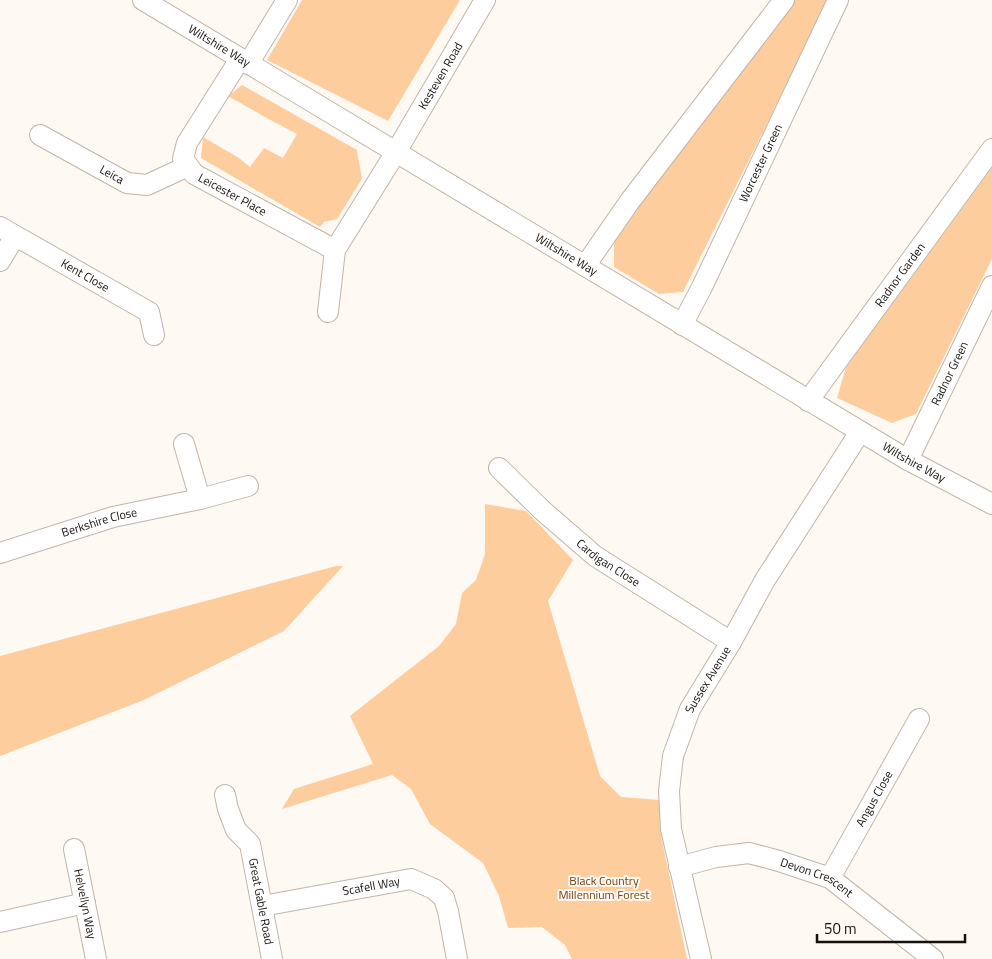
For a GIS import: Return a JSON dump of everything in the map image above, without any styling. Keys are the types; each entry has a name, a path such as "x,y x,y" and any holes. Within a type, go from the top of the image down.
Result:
{"street":[{"name":"Wiltshire Way","path":"143,0 860,432 908,460 992,504"},
{"name":"Leicester Place","path":"287,0 187,142 183,159 194,174 335,250"},
{"name":"Kesteven Road","path":"396,152 485,0"},
{"path":"585,266 630,201 784,0"},
{"name":"Worcester Green","path":"682,325 723,244 838,0"},
{"name":"Leica","path":"40,135 127,183 147,185 188,166"},
{"name":"Radnor Garden","path":"808,401 992,149"},
{"path":"328,312 335,250 396,152"},
{"path":"0,261 7,232"},
{"name":"Kent Close","path":"7,232 149,312 154,335"},
{"name":"Radnor Green","path":"908,460 992,286"},
{"name":"Sussex Avenue","path":"701,959 672,829 669,791 673,756 690,709 731,642 765,580 860,432"},
{"path":"184,444 200,499"},
{"name":"Cardigan Close","path":"498,468 542,511 595,556 731,642"},
{"name":"Berkshire Close","path":"0,553 113,517 200,499 248,486"},
{"name":"Angus Close","path":"830,878 919,719"},
{"name":"Great Gable Road","path":"225,795 236,830 250,844 272,959"},
{"name":"Helvellyn Way","path":"74,849 96,959"},
{"name":"Devon Crescent","path":"679,867 716,857 749,853 830,878 933,959"},
{"name":"Scafell Way","path":"262,906 411,880 434,889 444,898 457,959"},
{"path":"0,922 84,904"}],"green space":[{"path":"302,0 460,0 388,121 267,60"},
{"path":"792,0 827,0 683,292 659,294 614,267 614,237"},
{"path":"242,85 357,150 362,179 337,219 324,222 320,227 201,158 203,137 239,158 250,167 264,148 283,158 297,134 228,96"},
{"path":"992,168 992,259 916,414 892,423 837,398 846,367"},
{"name":"Black Country Millennium Forest","path":"485,504 526,511 573,560 548,601 600,776 621,797 660,800 661,836 687,959 572,959 565,945 542,927 508,928 499,896 483,863 430,824 411,789 392,775 282,809 294,789 373,764 350,716 439,646 456,624 462,593 476,580 485,554"},
{"path":"336,566 343,566 284,631 144,700 0,756 0,656"}]}
